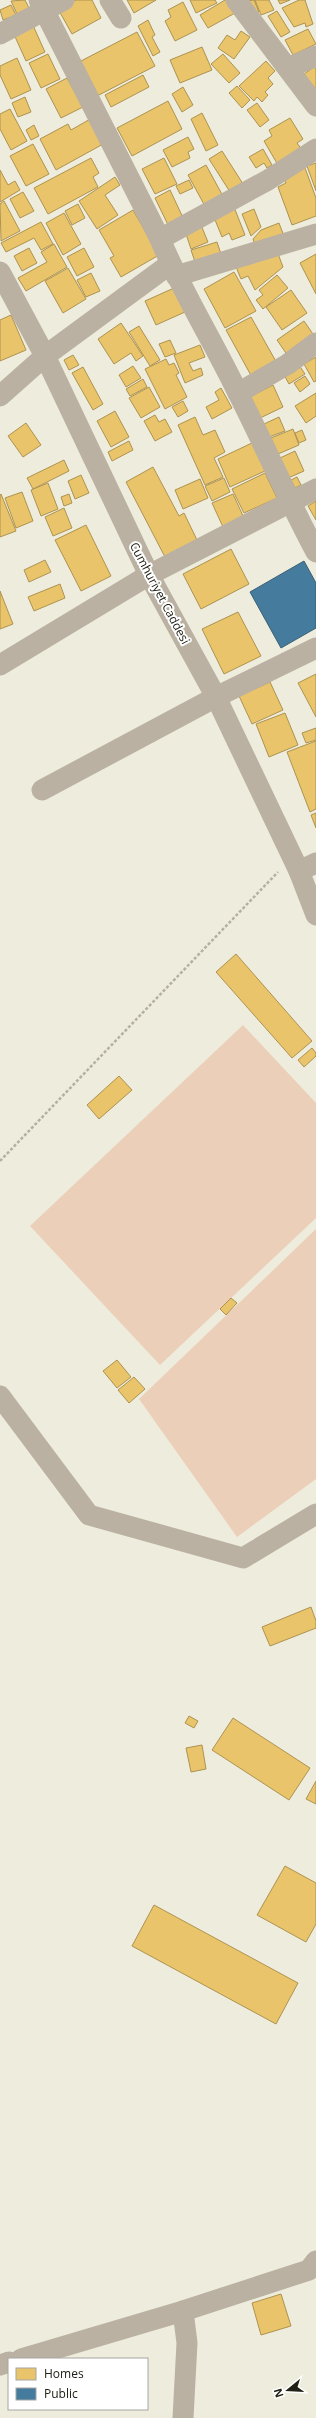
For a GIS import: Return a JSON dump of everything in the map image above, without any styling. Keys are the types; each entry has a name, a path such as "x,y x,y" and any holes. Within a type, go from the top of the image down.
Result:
{"street":[{"path":"0,34 42,5 64,0"},
{"path":"110,0 121,18"},
{"path":"236,0 316,106"},
{"path":"42,5 160,239 173,270 238,393 290,503 316,552"},
{"path":"288,68 316,56"},
{"path":"160,239 268,180 316,149"},
{"path":"0,396 45,356 173,270 316,234"},
{"name":"Cumhuriyet Caddesi","path":"0,272 45,356 149,575 216,697 302,864 316,915"},
{"path":"238,393 288,364 316,343"},
{"path":"0,665 149,575 316,489"},
{"path":"42,790 216,697 316,648"},
{"path":"0,1396 89,1515 243,1558 316,1514"},
{"path":"24,2358 183,2311 309,2270 316,2261"},
{"path":"183,2311 187,2343 183,2418"}],"path":[{"path":"0,1161 302,864"}],"shaded area":[{"path":"243,1025 316,1103 316,1218 160,1365 30,1226"},
{"path":"316,1229 316,1479 237,1537 139,1399"}],"building: Homes":[{"path":"25,0 29,8 17,14 11,1"},
{"path":"76,0 92,0 101,18 72,34 58,9"},
{"path":"127,0 156,0 134,13"},
{"path":"190,0 215,0 217,3 196,13"},
{"path":"225,0 228,0 235,13 208,28 200,15"},
{"path":"254,0 259,12 252,14 247,1"},
{"path":"255,0 269,0 274,10 261,15"},
{"path":"278,0 290,0 280,4"},
{"path":"299,0 305,0 313,24 306,27 305,23 294,27 282,8"},
{"path":"183,2 197,30 175,41 165,21 171,17 168,10"},
{"path":"11,5 16,15 3,20 0,10"},
{"path":"277,11 290,32 281,37 268,16"},
{"path":"148,20 155,35 152,37 160,52 153,56 138,26"},
{"path":"31,21 45,52 26,61 12,30"},
{"path":"308,29 316,44 293,55 285,40"},
{"path":"241,31 250,37 234,59 218,48 227,35 235,40"},
{"path":"137,32 155,66 97,96 79,62"},
{"path":"202,47 212,70 180,83 170,60"},
{"path":"48,54 60,79 41,88 29,63"},
{"path":"223,54 240,73 229,83 211,64"},
{"path":"17,58 31,90 11,99 0,75 0,66"},
{"path":"266,61 275,71 268,78 273,84 265,92 268,95 262,102 257,97 254,101 239,86"},
{"path":"314,67 316,69 316,90 304,74"},
{"path":"143,75 149,87 111,107 105,95"},
{"path":"67,78 83,107 61,118 46,89"},
{"path":"237,86 250,100 242,108 229,93"},
{"path":"183,87 193,105 182,112 172,94"},
{"path":"25,97 31,112 18,117 12,103"},
{"path":"168,101 182,129 132,156 117,128"},
{"path":"257,103 269,120 260,127 247,110"},
{"path":"10,109 27,141 11,150 0,129 0,114"},
{"path":"202,113 218,145 206,151 191,119"},
{"path":"92,118 105,143 56,170 40,139 68,124 71,130"},
{"path":"290,118 303,139 297,143 302,150 278,165 264,141 272,136 269,130"},
{"path":"34,125 39,136 31,140 26,130"},
{"path":"188,137 194,149 188,152 190,158 172,167 163,150"},
{"path":"33,144 49,174 26,186 10,156"},
{"path":"263,149 272,165 267,168 264,163 256,168 249,157"},
{"path":"222,151 245,187 232,195 209,159"},
{"path":"91,158 99,173 93,177 98,187 48,214 34,188"},
{"path":"164,158 177,184 155,194 142,169"},
{"path":"316,163 316,191 307,166"},
{"path":"206,165 224,198 206,208 188,175"},
{"path":"305,168 316,198 316,216 292,225 278,187 286,183 283,176"},
{"path":"0,170 8,185 15,181 20,190 0,202"},
{"path":"115,177 120,185 105,195 118,215 97,229 79,201"},
{"path":"189,180 193,188 180,194 176,186"},
{"path":"170,190 185,222 170,229 155,198"},
{"path":"23,192 34,211 20,218 10,199"},
{"path":"4,201 20,231 1,241 0,204"},
{"path":"78,204 85,218 72,225 65,211"},
{"path":"234,207 245,235 232,240 229,233 222,237 213,215"},
{"path":"254,209 261,227 251,236 242,214"},
{"path":"133,210 159,255 121,277 110,258 114,256 99,230"},
{"path":"64,213 81,244 63,255 46,223"},
{"path":"41,222 53,244 41,250 34,238 6,252 1,243"},
{"path":"279,223 284,236 256,247 253,239 261,230"},
{"path":"201,225 208,242 191,249 185,231"},
{"path":"217,242 222,257 196,265 191,250"},
{"path":"54,244 67,267 26,291 18,278 47,262 41,252"},
{"path":"29,248 37,263 22,271 14,256"},
{"path":"84,248 94,267 77,276 67,257"},
{"path":"277,251 283,267 255,290 248,276 241,279 236,267"},
{"path":"316,254 316,294 300,263"},
{"path":"68,268 86,299 63,313 45,281"},
{"path":"234,272 256,311 225,328 204,289"},
{"path":"91,273 100,291 86,297 77,280"},
{"path":"277,275 288,288 263,309 256,300 263,295 259,290"},
{"path":"174,288 185,312 156,325 145,301"},
{"path":"291,290 307,313 282,330 266,307"},
{"path":"11,315 26,350 0,361 0,320"},
{"path":"251,317 278,365 253,379 226,330"},
{"path":"304,321 315,337 288,356 277,340"},
{"path":"121,323 143,356 136,361 131,353 114,364 98,339"},
{"path":"139,326 160,360 150,366 129,332"},
{"path":"170,340 176,353 165,357 159,344"},
{"path":"200,345 205,357 189,363 193,371 201,368 203,375 185,383 174,355"},
{"path":"73,355 79,365 69,370 64,360"},
{"path":"316,357 316,381 314,382 304,364"},
{"path":"166,359 169,365 174,363 179,373 176,375 187,397 165,409 145,369"},
{"path":"299,365 305,374 289,384 284,375"},
{"path":"133,366 141,378 126,387 119,375"},
{"path":"83,367 103,404 93,410 72,373"},
{"path":"305,376 310,384 300,392 294,383"},
{"path":"143,379 147,387 130,396 126,389"},
{"path":"273,385 283,407 256,420 246,399"},
{"path":"149,387 160,407 141,418 129,398"},
{"path":"221,388 232,408 212,419 206,407 219,400 215,392"},
{"path":"316,393 316,416 306,423 295,406"},
{"path":"183,401 188,411 178,417 172,407"},
{"path":"115,411 129,437 111,447 97,421"},
{"path":"155,415 159,422 165,419 172,432 155,441 144,421"},
{"path":"195,417 203,435 215,430 225,452 214,458 223,477 205,485 178,425"},
{"path":"279,417 285,431 269,437 264,424"},
{"path":"26,423 41,445 23,457 8,436"},
{"path":"293,429 299,445 278,454 271,438"},
{"path":"302,430 306,440 299,443 295,433"},
{"path":"129,441 133,450 112,461 108,452"},
{"path":"252,443 265,471 230,487 218,459"},
{"path":"295,451 304,471 288,478 280,458"},
{"path":"64,460 69,471 33,489 27,478"},
{"path":"153,467 179,516 184,513 197,540 165,557 126,482"},
{"path":"265,473 277,498 244,513 232,489"},
{"path":"81,475 89,493 75,499 68,481"},
{"path":"297,477 301,485 295,488 291,480"},
{"path":"224,478 230,492 212,501 205,486"},
{"path":"200,479 208,498 183,509 175,490"},
{"path":"48,483 58,509 41,516 31,490"},
{"path":"22,492 33,521 16,528 5,498"},
{"path":"1,494 16,531 0,537 0,495"},
{"path":"69,494 72,503 64,506 61,497"},
{"path":"233,494 244,518 223,527 212,503"},
{"path":"316,501 316,520 308,506"},
{"path":"64,508 72,528 53,536 45,517"},
{"path":"86,525 111,576 81,591 55,540"},
{"path":"231,549 249,584 201,609 183,574"},
{"path":"45,560 51,572 29,582 24,570"},
{"path":"60,584 65,598 34,611 28,597"},
{"path":"0,591 13,624 0,629"},
{"path":"238,612 261,656 224,674 202,629"},
{"path":"316,674 316,717 298,683"},
{"path":"270,682 283,710 252,724 239,696"},
{"path":"285,713 298,745 269,757 256,724"},
{"path":"316,728 316,740 306,743 302,733"},
{"path":"316,741 316,809 310,812 287,752"},
{"path":"316,813 316,828 311,815"},
{"path":"236,954 312,1041 292,1058 216,972"},
{"path":"312,1048 316,1053 316,1056 304,1067 298,1060"},
{"path":"119,1076 132,1090 99,1119 87,1105"},
{"path":"231,1298 237,1303 226,1315 220,1309"},
{"path":"117,1360 131,1377 117,1388 103,1371"},
{"path":"134,1377 145,1389 129,1403 118,1390"},
{"path":"311,1607 316,1621 316,1628 270,1646 262,1627"},
{"path":"189,1716 198,1721 194,1728 185,1723"},
{"path":"233,1718 310,1768 289,1800 212,1750"},
{"path":"202,1745 206,1769 191,1772 186,1748"},
{"path":"316,1781 316,1804 306,1799"},
{"path":"285,1866 316,1883 316,1924 306,1942 257,1915"},
{"path":"154,1905 298,1983 276,2024 132,1946"},
{"path":"281,2294 291,2326 261,2335 252,2303"}],"building: Public":[{"path":"304,561 316,583 316,628 281,648 250,592"}]}
